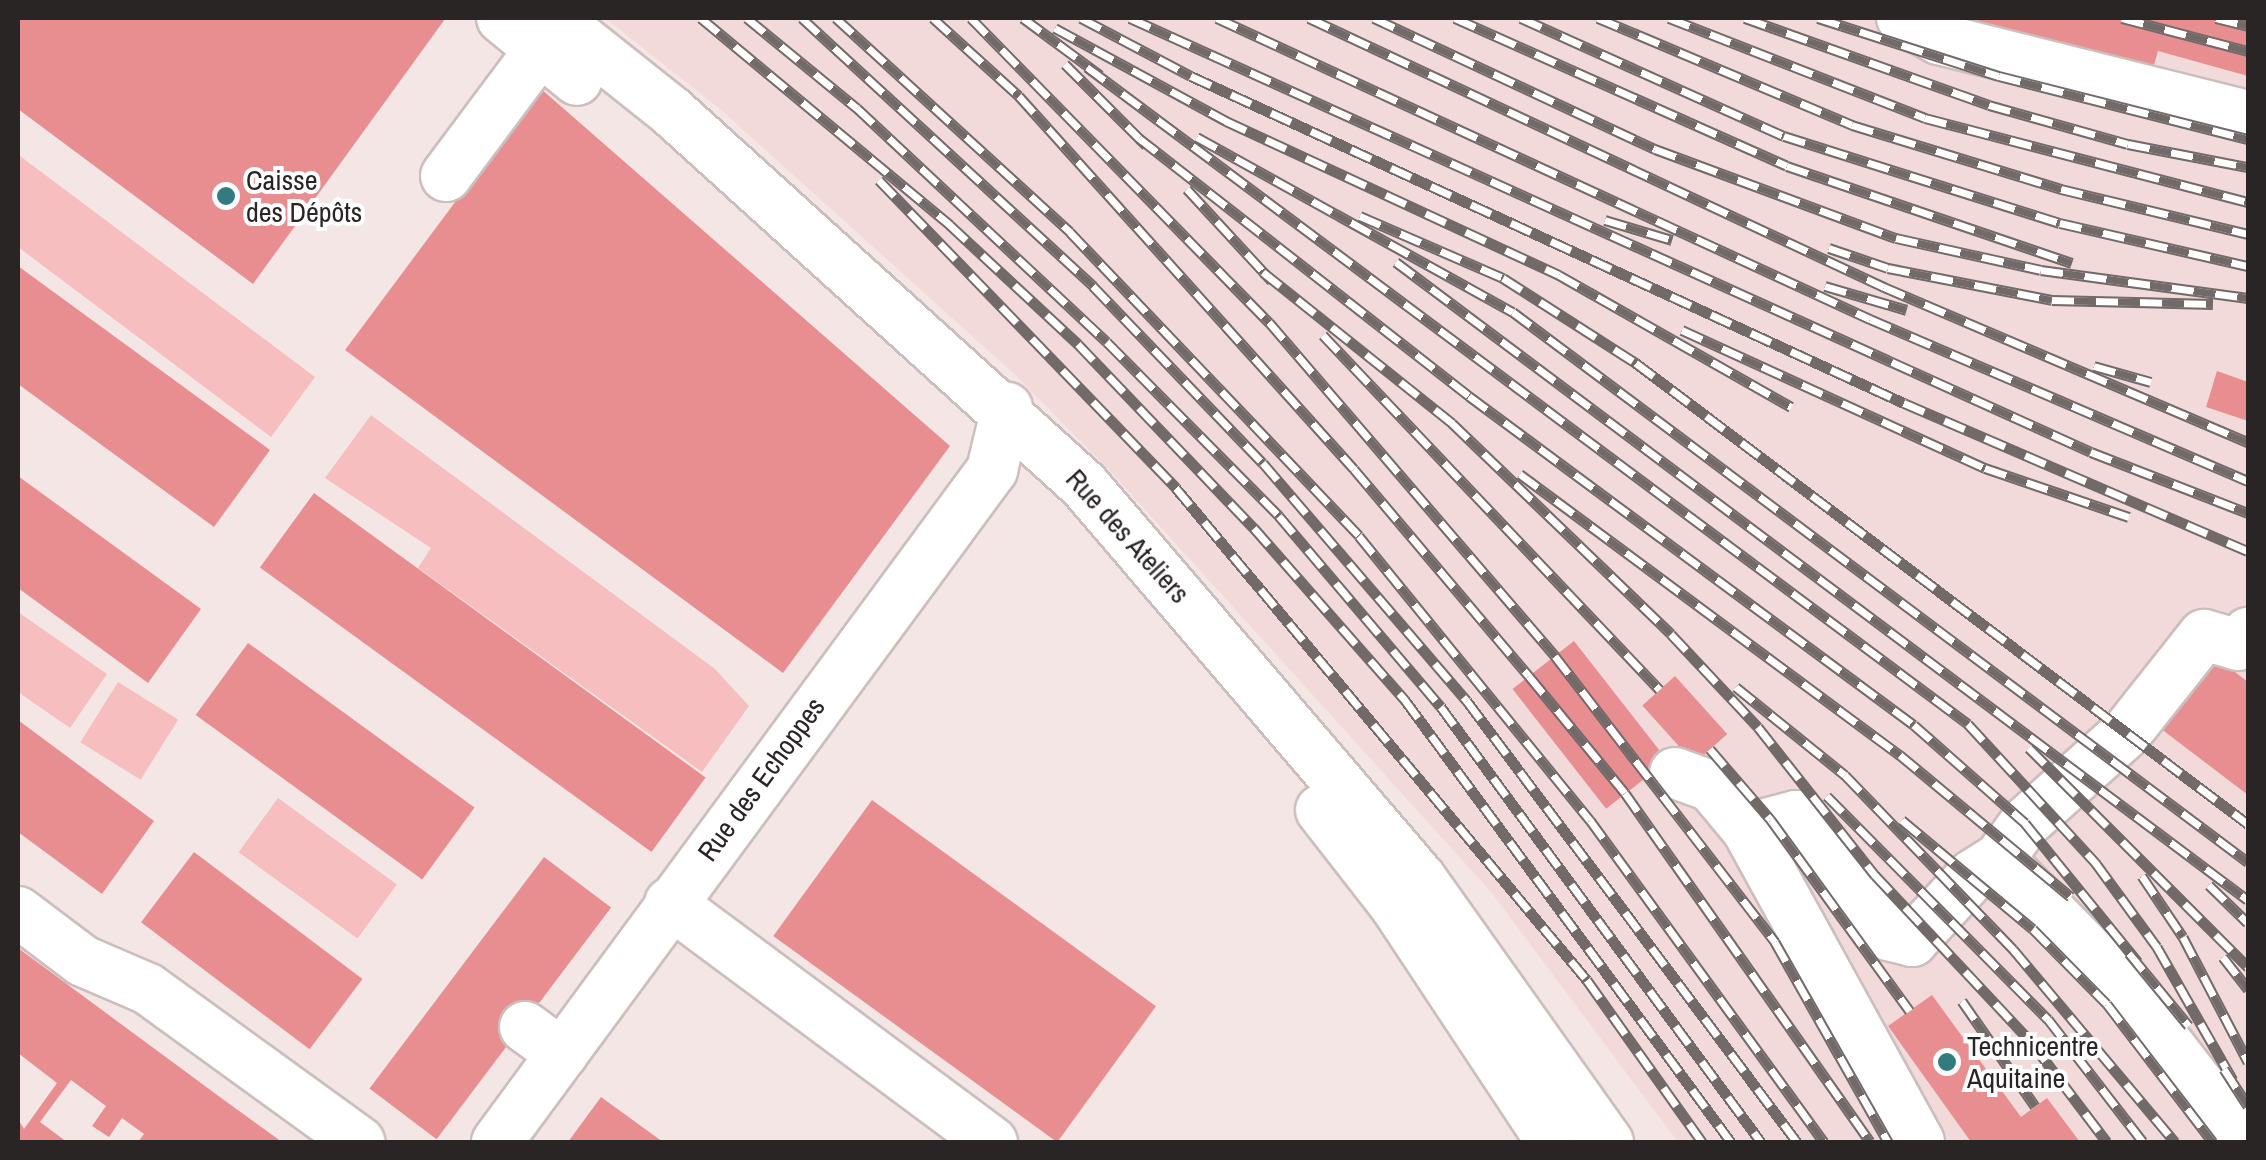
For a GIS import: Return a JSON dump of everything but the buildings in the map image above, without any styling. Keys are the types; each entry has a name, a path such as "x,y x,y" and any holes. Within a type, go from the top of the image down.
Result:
{"street":[{"name":"Rue des Ateliers","path":"502,18 551,30 672,112 1180,590 1421,879 1608,1142"},
{"path":"1902,18 1939,39 2248,116"},
{"path":"446,176 551,30"},
{"path":"1004,428 1279,756 1395,905 1552,1142"},
{"name":"Rue des Echoppes","path":"497,1142 543,1040 670,903 992,470 1004,428"},
{"path":"1747,828 1796,816 1900,942 1926,931 1973,875 1999,858 2024,822 2126,732 2204,635 2238,645 2248,633"},
{"path":"1675,772 1711,786 1747,828 1919,1142"},
{"path":"1999,858 2122,985 2244,1142"},
{"path":"670,903 992,1142"},
{"path":"18,912 83,961 148,989 359,1142"}],"shaded area":[{"path":"605,18 2248,18 2248,1142 1678,1142 1491,892 1109,470 1013,373 720,109"},
{"path":"20,156 315,377 271,437 18,247"},
{"path":"371,415 715,669 749,706 702,772 418,568 431,548 325,478"},
{"path":"18,612 107,674 70,728 18,692"},
{"path":"118,682 178,720 141,780 80,742"},
{"path":"278,798 397,884 358,939 239,852"}],"railway":[{"path":"701,18 950,225 1078,344 1254,528 1405,700 1731,1142"},
{"path":"747,18 857,108 1107,342 1279,516 1441,707 1761,1142"},
{"path":"802,18 1093,286 1263,463 1467,701 1797,1142"},
{"path":"836,18 1070,232 1359,536 1590,820 1824,1142"},
{"path":"933,18 1019,96 1354,469 1529,676 1625,793 1870,1142"},
{"path":"971,18 1269,322 1555,656 1775,942 1888,1142"},
{"path":"1023,18 1100,75"},
{"path":"1081,18 1191,76 1904,403 2248,551"},
{"path":"1130,18 2091,452 2248,513"},
{"path":"1217,18 1870,319 2248,481"},
{"path":"1309,18 1884,287 2248,442"},
{"path":"1374,18 1655,149 1896,238 2041,270 2248,298"},
{"path":"1455,18 1787,166 2072,263"},
{"path":"1521,18 1784,136 2060,223 2248,266"},
{"path":"1598,18 1852,125 2061,189 2248,234"},
{"path":"1669,18 1925,118 2248,202"},
{"path":"1745,18 1989,105 2128,144 2248,167"},
{"path":"1818,18 1999,76 2248,139"},
{"path":"2122,18 2248,51"},
{"path":"2216,18 2248,26"},
{"path":"1055,28 1226,121 1559,275 1791,407"},
{"path":"1065,64 1146,145"},
{"path":"1087,67 1968,724 2095,862 2157,947 2233,1080"},
{"path":"1197,137 1513,312 2248,862"},
{"path":"1139,138 1469,396 1914,725 2025,823 2138,962"},
{"path":"879,180 1176,488 1587,980 1702,1142"},
{"path":"1187,189 1272,281"},
{"path":"1360,216 1503,278 1636,363 2248,824"},
{"path":"1605,220 1672,240"},
{"path":"1829,248 1888,268 2052,300 2213,304"},
{"path":"1396,262 2248,900"},
{"path":"1263,272 1452,423 1671,634 1758,727 1875,875 2032,1043 2107,1142"},
{"path":"1825,286 1907,310"},
{"path":"1682,330 1985,468 2129,517"},
{"path":"1323,335 1660,690"},
{"path":"2094,366 2151,382"},
{"path":"1520,474 1900,755 2071,897"},
{"path":"1736,687 1845,775 2013,949 2175,1142"},
{"path":"2029,748 2248,967"},
{"path":"1710,749 1771,820 1910,1011"},
{"path":"1827,796 2048,1019 2143,1142"},
{"path":"1902,820 2033,929 2107,1004 2213,1142"},
{"path":"2142,876 2183,937 2248,1062"},
{"path":"2209,885 2248,923"},
{"path":"2129,953 2189,1026"},
{"path":"2223,957 2248,989"},
{"path":"1962,1001 2035,1106"},
{"path":"2224,1069 2248,1106"}],"place":[{"name":"Caisse des Dépôts","path":"226,196"},
{"name":"Technicentre Aquitaine","path":"1947,1062"}]}
